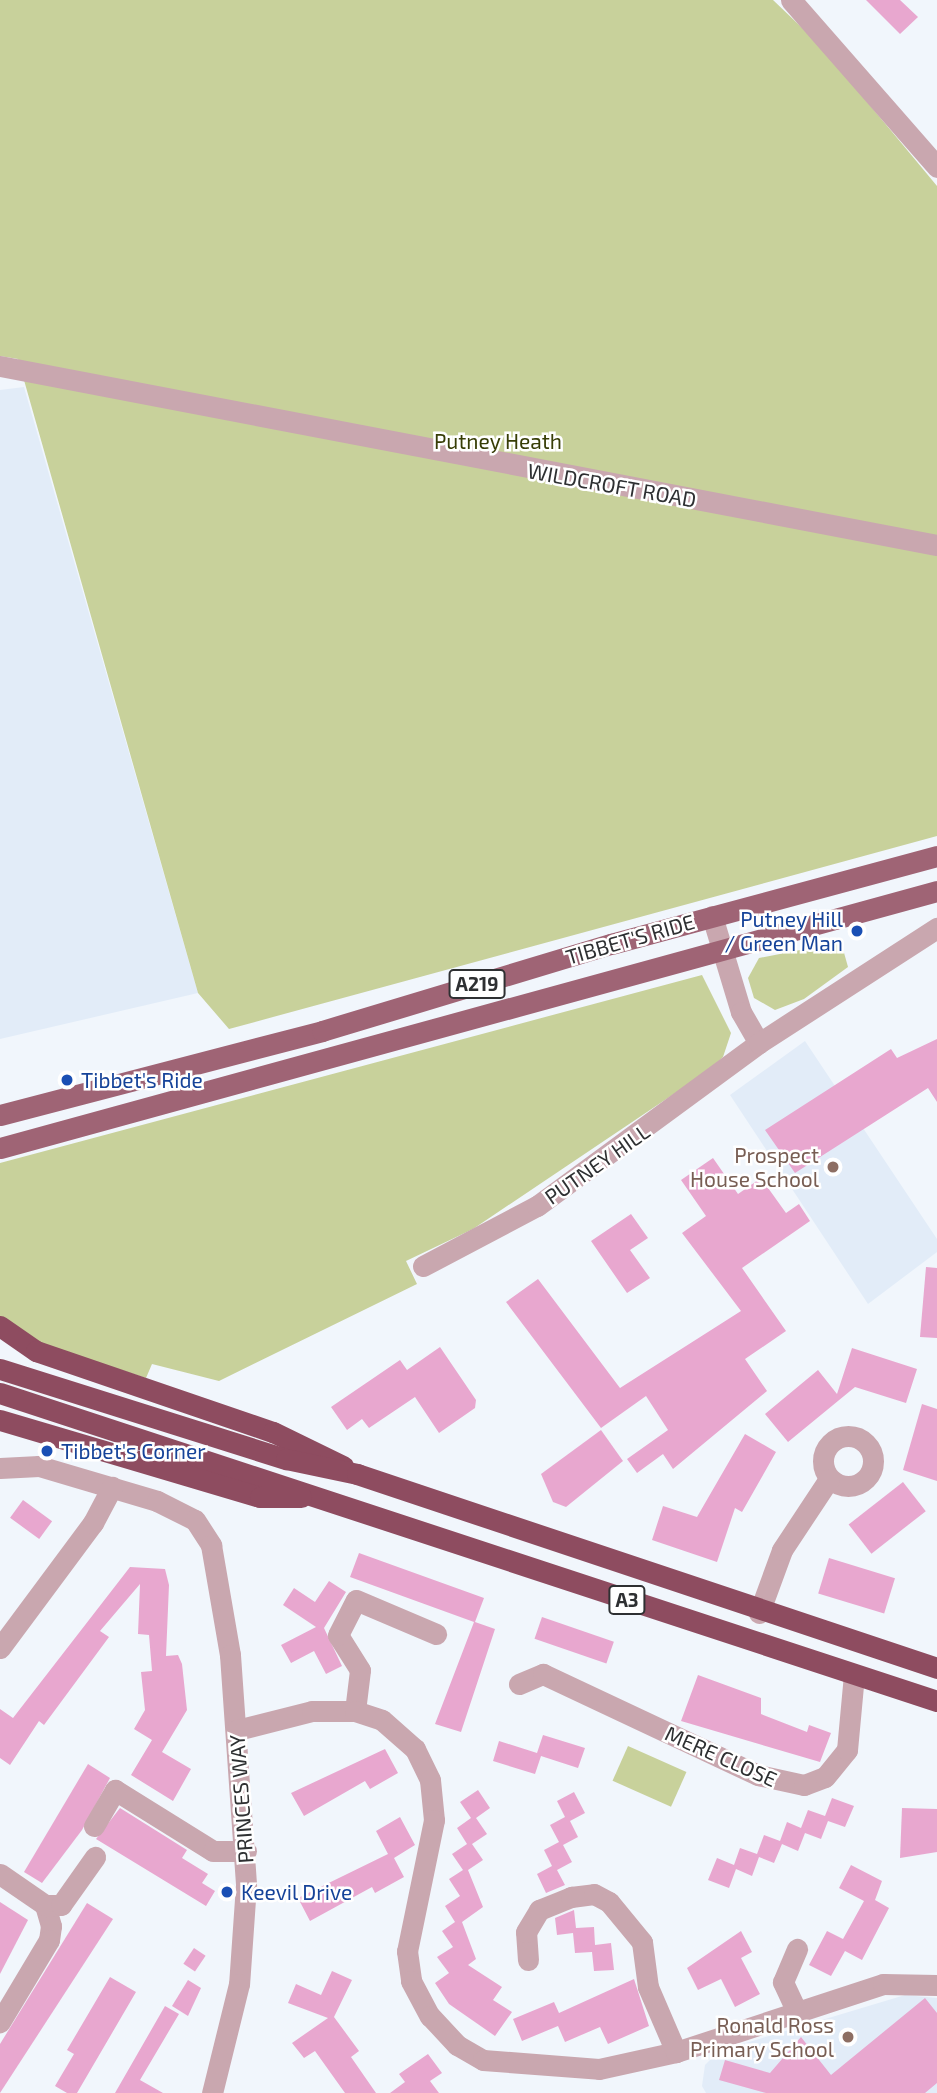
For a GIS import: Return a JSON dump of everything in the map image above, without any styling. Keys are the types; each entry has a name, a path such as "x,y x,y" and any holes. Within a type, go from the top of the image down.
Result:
{"highway":[{"name":"A3","path":"0,1326 36,1351 319,1450 357,1474"},
{"name":"A3","path":"0,1369 357,1474 759,1613 937,1668"},
{"name":"A3","path":"0,1393 937,1701"},
{"name":"A3","path":"0,1420 260,1497 317,1497"}],"main road":[{"name":"TIBBET'S RIDE","path":"0,1115 322,1031 712,916 937,856"},
{"name":"TIBBET'S RIDE","path":"0,1148 721,953 937,891"}],"street":[{"path":"791,0 937,167"},
{"name":"WILDCROFT ROAD","path":"0,366 937,545"},
{"path":"712,916 721,953 759,1043"},
{"name":"PUTNEY HILL","path":"423,1266 537,1206 759,1043 937,928"},
{"path":"0,1468 27,1464 111,1487 93,1523 0,1648"},
{"path":"759,1613 782,1550 829,1479"},
{"name":"PRINCES WAY","path":"111,1487 179,1509 211,1545 237,1730 246,1851 239,1984 212,2093"},
{"path":"355,1711 360,1670 338,1635 356,1600 436,1634"},
{"name":"MERE CLOSE","path":"519,1684 543,1674 758,1775 804,1785 825,1777 847,1750 854,1674"},
{"path":"237,1730 312,1711 355,1711 383,1720 415,1749 430,1780 434,1820 407,1951 411,1981 430,2016 469,2054 514,2066 599,2069 676,2052 796,2010 883,1984 937,1985"},
{"path":"94,1826 115,1790 213,1851 246,1851"},
{"path":"0,1874 45,1905 61,1905 94,1857"},
{"path":"528,1960 526,1932 539,1910 571,1897 594,1894 609,1902 642,1942 648,1987 676,2052"},
{"path":"0,2022 49,1940 45,1905"},
{"path":"796,2010 783,1982 797,1949"}],"shaded area":[{"path":"24,387 198,993 0,1039 0,390"},
{"name":"Prospect House School","path":"805,1041 937,1239 937,1252 868,1304 730,1095"},
{"name":"Ronald Ross Primary School","path":"905,1995 937,1998 937,2093 706,2093 702,2086 705,2065 719,2051"}],"green space":[{"name":"Putney Heath","path":"0,0 773,0 819,44 937,186 937,836 229,1029 198,993 18,359 0,356"},
{"path":"841,942 848,967 804,999 775,1010 754,998 748,978 759,958"},
{"path":"702,975 731,1033 723,1057 708,1071 473,1229 406,1261 417,1284 219,1381 152,1364 146,1378 31,1341 0,1316 0,1163"},
{"path":"628,1746 686,1772 671,1807 613,1781"}],"building":[{"path":"866,0 900,0 918,17 900,34"},
{"path":"937,1039 937,1102 928,1088 795,1173 765,1130 891,1049 897,1058"},
{"path":"713,1158 738,1194 761,1178 786,1213 799,1204 810,1221 742,1268 786,1331 745,1359 767,1391 673,1469 663,1454 637,1473 627,1459 668,1430 646,1396 601,1428 506,1302 538,1279 620,1388 741,1311 682,1233 706,1216 681,1180"},
{"path":"631,1214 648,1238 630,1250 650,1278 627,1293 591,1241"},
{"path":"926,1267 937,1268 937,1338 920,1337"},
{"path":"440,1347 476,1400 475,1408 439,1433 415,1397 369,1428 362,1419 347,1430 331,1407 400,1360 407,1370"},
{"path":"852,1348 917,1369 906,1403 855,1387 788,1442 765,1414 818,1370 837,1394"},
{"path":"922,1404 937,1409 937,1481 903,1470"},
{"path":"601,1430 623,1461 566,1507 553,1502 541,1474"},
{"path":"745,1434 776,1452 742,1512 735,1508 717,1562 652,1540 663,1506 697,1517"},
{"path":"903,1482 926,1511 871,1554 849,1524"},
{"path":"23,1500 52,1521 39,1539 10,1518"},
{"path":"359,1553 484,1598 475,1622 495,1629 461,1732 435,1724 474,1622 350,1577"},
{"path":"829,1558 895,1578 884,1614 818,1593"},
{"path":"130,1567 165,1569 169,1585 166,1656 178,1655 182,1664 187,1710 162,1752 191,1769 173,1801 131,1775 152,1740 134,1729 145,1710 141,1672 152,1671 149,1635 138,1634 140,1584 100,1631 109,1637 44,1725 39,1721 10,1765 0,1758 0,1709 13,1718"},
{"path":"329,1581 346,1592 324,1628 342,1666 326,1674 314,1651 291,1663 281,1645 316,1627 283,1605 294,1588 315,1602"},
{"path":"542,1617 614,1642 606,1663 535,1639"},
{"path":"698,1675 761,1698 761,1714 807,1732 809,1725 831,1733 820,1762 681,1721"},
{"path":"543,1735 585,1748 578,1768 541,1756 535,1774 493,1761 499,1741 537,1753"},
{"path":"385,1749 398,1773 370,1789 365,1781 304,1816 291,1793"},
{"path":"88,1764 110,1778 82,1830 42,1883 24,1872"},
{"path":"478,1790 490,1808 476,1818 487,1834 472,1844 483,1860 468,1870 483,1907 462,1922 476,1959 468,1965 502,1987 493,2000 512,2012 495,2036 449,2004 435,1983 449,1973 437,1957 453,1947 442,1931 455,1922 445,1906 460,1896 449,1879 463,1870 452,1854 467,1844 457,1828 471,1818 460,1802"},
{"path":"574,1792 585,1813 570,1821 578,1837 563,1845 572,1862 557,1870 565,1885 546,1893 537,1874 552,1866 544,1850 559,1842 550,1825 565,1817 557,1801"},
{"path":"832,1798 854,1806 845,1827 828,1821 821,1839 805,1833 798,1851 782,1844 774,1863 759,1857 752,1876 736,1869 729,1888 708,1880 717,1858 734,1865 740,1848 757,1854 764,1835 780,1841 787,1822 801,1828 808,1810 825,1816"},
{"path":"120,1808 187,1850 182,1858 208,1874 202,1883 215,1891 206,1906 96,1839"},
{"path":"902,1808 937,1809 937,1852 900,1858"},
{"path":"400,1817 415,1845 394,1858 404,1877 375,1893 372,1887 310,1921 298,1898 388,1854 376,1831"},
{"path":"851,1865 882,1881 875,1900 889,1908 862,1960 845,1951 831,1976 809,1965 827,1931 843,1939 864,1901 839,1888"},
{"path":"0,1902 28,1920 0,1974"},
{"path":"87,1903 113,1919 0,2093 0,2044"},
{"path":"574,1910 576,1928 594,1927 595,1945 611,1943 614,1970 594,1971 592,1952 575,1953 573,1933 557,1935 555,1918"},
{"path":"741,1931 752,1952 741,1958 760,1994 735,2007 721,1979 698,1990 687,1968"},
{"path":"194,1948 206,1956 195,1972 183,1964"},
{"path":"332,1971 352,1980 334,2017 359,2051 351,2057 376,2093 345,2093 315,2051 304,2058 292,2043 328,2018 288,2003 296,1984 321,1995"},
{"path":"110,1977 136,1992 77,2093 67,2093 55,2086 74,2054 67,2050"},
{"path":"634,1979 649,2026 608,2044 600,2027 565,2042 558,2026 522,2041 513,2019 554,2002 559,2013"},
{"path":"188,1980 201,1988 188,2016 172,2006"},
{"path":"925,1998 937,2013 937,2083 925,2093 766,2093 719,2080 725,2060 770,2073 801,2037 831,2075"},
{"path":"165,2006 179,2014 140,2080 163,2093 115,2093"},
{"path":"428,2054 442,2073 430,2081 439,2093 390,2093 405,2082 399,2074"}],"place":[{"name":"Putney Hill / Green Man","path":"857,931"},
{"name":"Tibbet's Ride","path":"67,1080"},
{"name":"Prospect House School","path":"833,1167"},
{"name":"Tibbet's Corner","path":"47,1451"},
{"name":"Keevil Drive","path":"227,1892"},
{"name":"Ronald Ross Primary School","path":"848,2037"}]}
